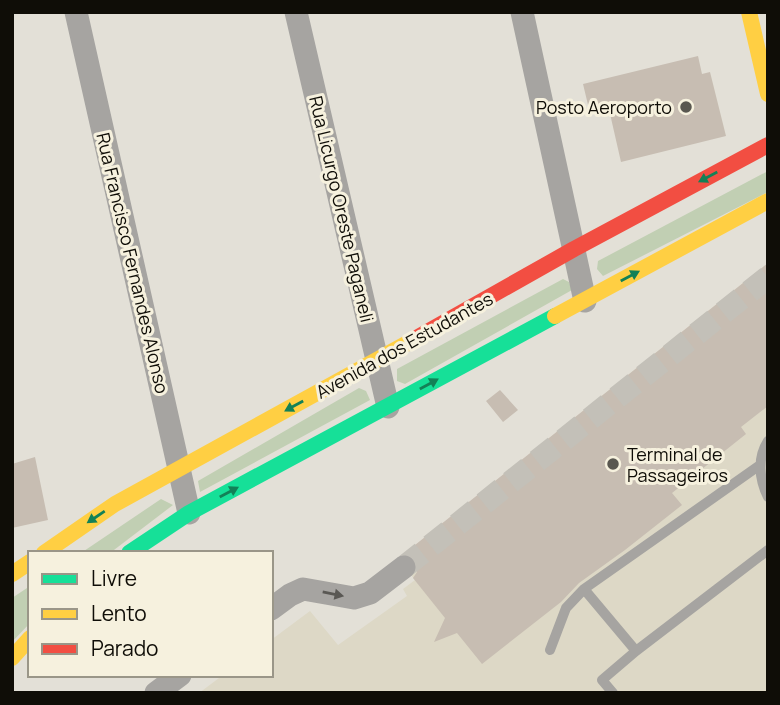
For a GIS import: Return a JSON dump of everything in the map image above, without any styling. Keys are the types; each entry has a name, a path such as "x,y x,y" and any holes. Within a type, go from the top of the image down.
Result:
{"main road":[{"path":"749,12 768,94"},
{"name":"Avenida dos Estudantes","path":"47,551 115,504 574,249 768,145"},
{"path":"132,551 189,513 768,201"},
{"path":"12,574 28,563"},
{"path":"12,658 28,640"}],"street":[{"name":"Rua Francisco Fernandes Alonso","path":"76,12 189,513"},
{"name":"Rua Licurgo Oreste Paganeli","path":"296,12 388,407"},
{"path":"522,12 585,301"},
{"path":"273,608 303,589 354,598 370,593 404,566"},
{"path":"156,693 177,677"}],"lane":[{"path":"768,441 762,450 760,465 763,487 768,497"},
{"path":"550,650 566,608 584,589 760,465"},
{"path":"613,693 602,680 768,550"},
{"path":"584,589 636,651"}],"shaded area":[{"path":"768,263 768,693 199,693 220,677 273,677 273,639 310,611 338,645 407,596 403,589 415,580 398,559"}],"green space":[{"path":"768,171 768,192 603,276 597,269 598,261"},
{"path":"563,279 569,282 572,290 405,384 397,381 397,369"},
{"path":"359,388 366,391 370,400 200,492 198,481"},
{"path":"161,499 173,505 113,551 84,551"},
{"path":"28,587 28,625 12,642 12,598"}],"building":[{"name":"Posto Aeroporto","path":"698,56 702,74 710,72 726,136 621,162 608,105 589,109 583,84"},
{"name":"Terminal de Passageiros","path":"768,263 768,406 741,427 746,434 672,493 682,505 579,583 561,602 482,664 457,633 434,642 445,618 413,578 417,572 415,559 405,553"},
{"path":"500,390 518,410 503,422 486,401"},
{"path":"35,457 48,520 12,528 12,464"}],"tunnel":[{"path":"404,567 768,277"}],"traffic: fast":[{"path":"132,551 189,513 555,316"}],"traffic: slow":[{"path":"749,12 768,94"},
{"path":"555,316 768,201"},
{"path":"47,551 115,504 413,340"},
{"path":"12,574 28,563"},
{"path":"12,658 28,640"}],"traffic: jam":[{"path":"413,340 574,249 768,145"}],"place":[{"name":"Posto Aeroporto","path":"686,107"},
{"name":"Terminal de Passageiros","path":"613,464"}]}
